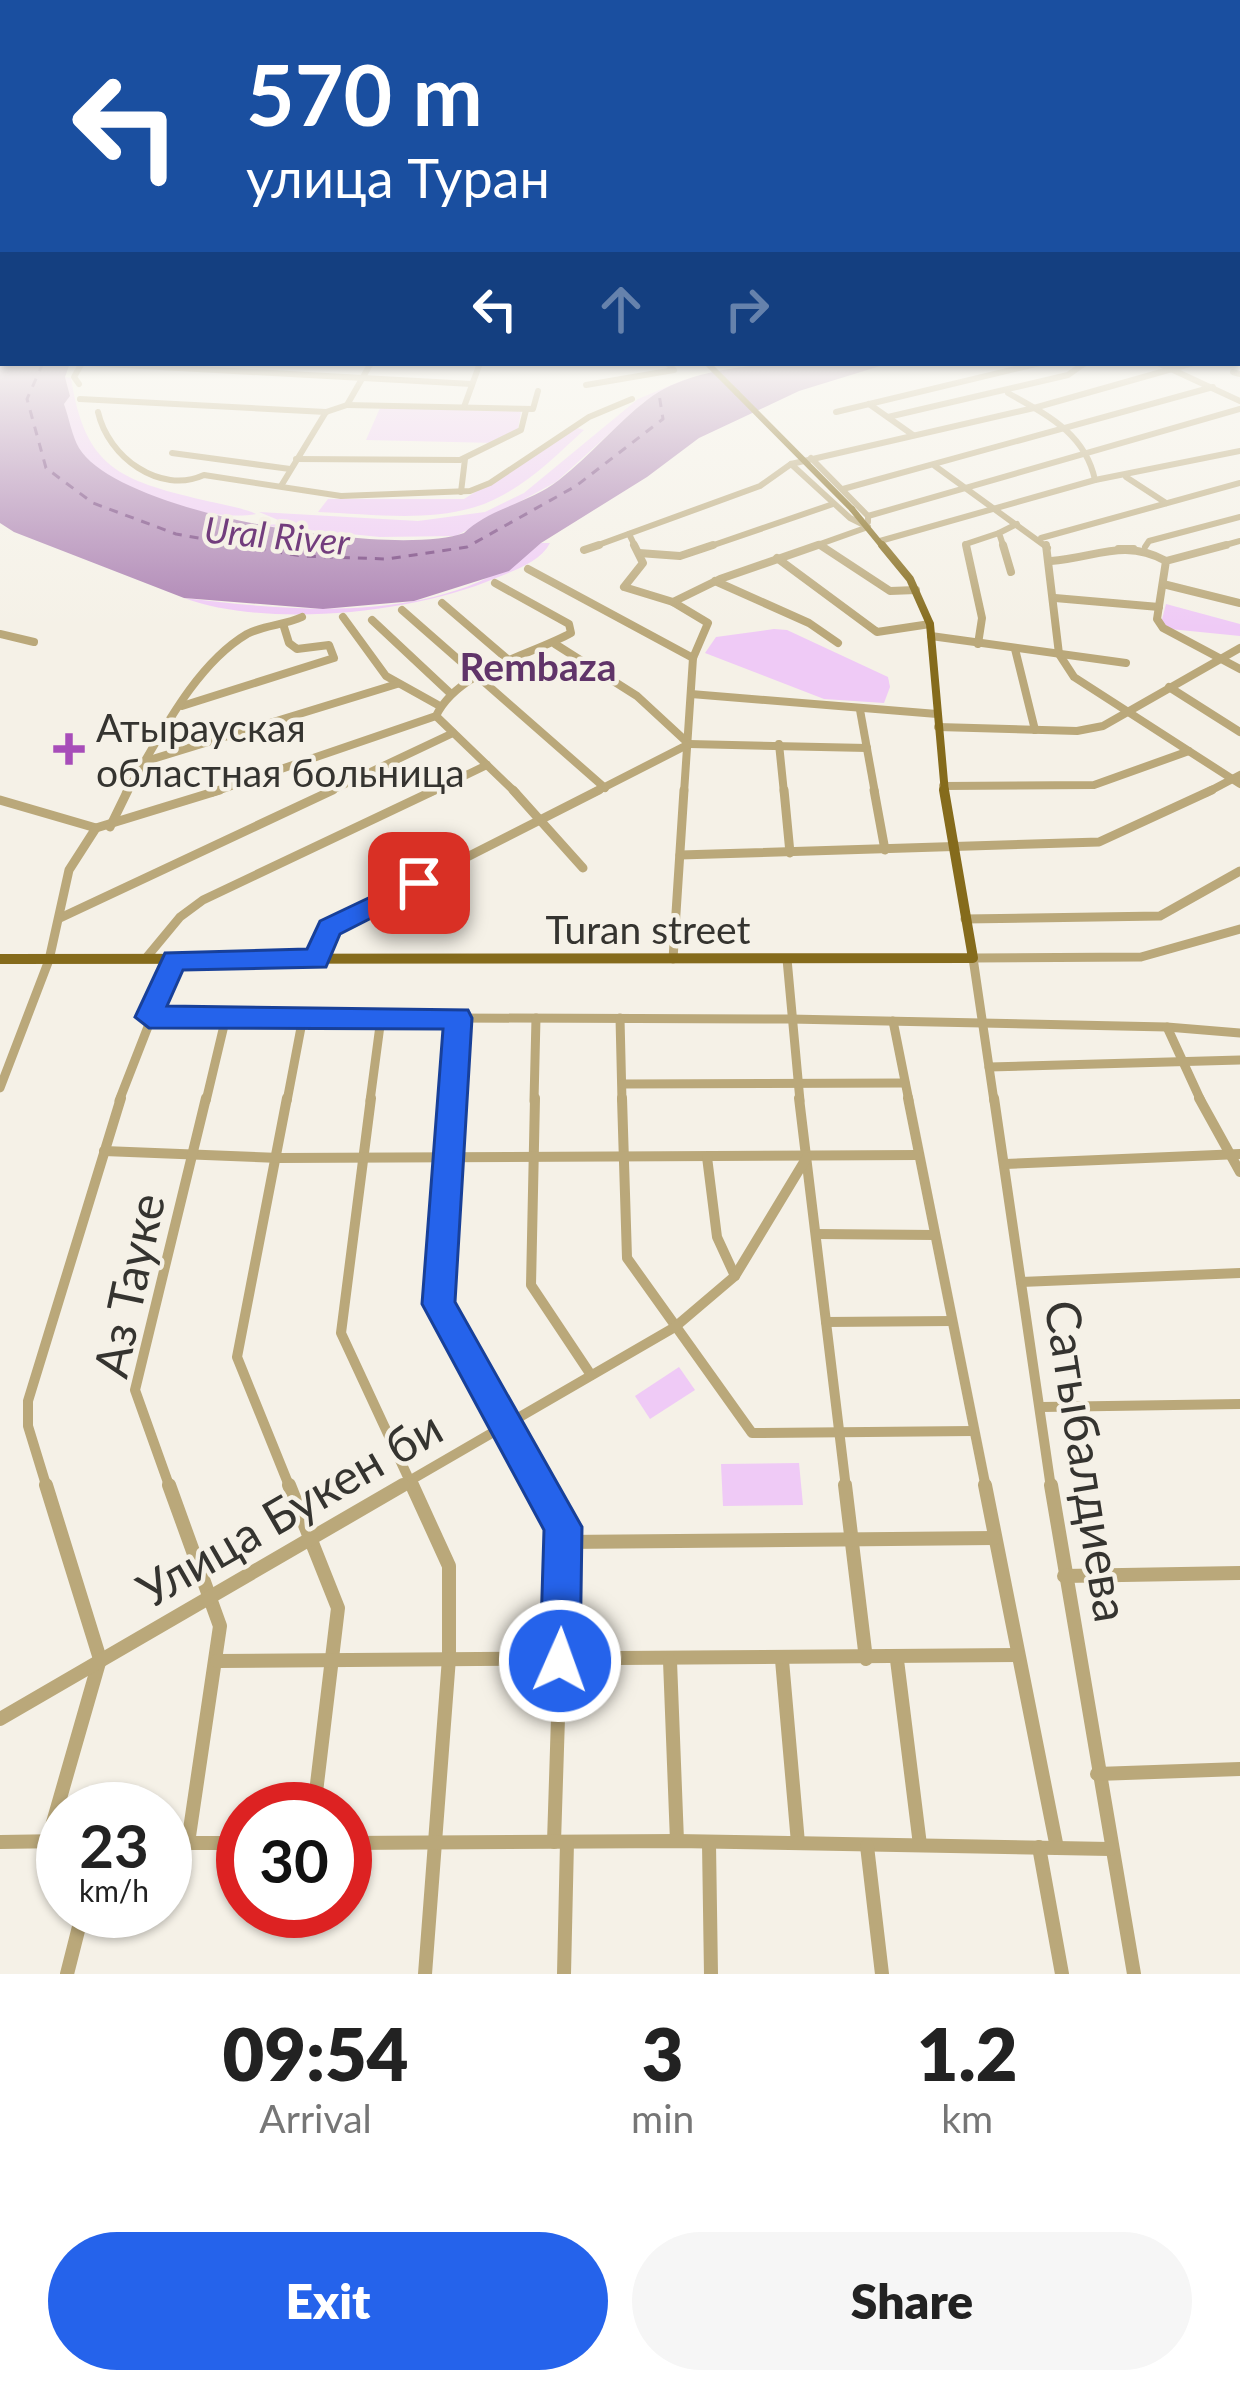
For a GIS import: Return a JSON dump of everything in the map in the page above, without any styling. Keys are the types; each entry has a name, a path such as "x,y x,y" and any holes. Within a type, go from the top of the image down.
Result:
{"main road":[{"path":"787,443 868,521 916,590 931,630 943,786 973,958"},
{"name":"Turan street","path":"0,958 973,958"}],"street":[{"path":"110,443 160,476 184,483 204,475 341,496 461,492 490,483 550,443"},
{"path":"281,486 310,443"},
{"path":"296,459 465,459 496,443"},
{"path":"584,550 760,486 791,464 877,443"},
{"path":"843,489 1018,443"},
{"path":"1082,443 1093,455 1095,480"},
{"path":"674,602 868,521 1128,443"},
{"path":"880,541 1095,480 1240,451"},
{"path":"172,453 290,469"},
{"path":"811,458 868,521"},
{"path":"461,492 465,459"},
{"path":"791,464 833,504 868,521"},
{"path":"935,466 1041,538 1051,561 1059,655 1074,677 1238,780"},
{"path":"1126,477 1166,503"},
{"path":"1041,538 1240,483"},
{"path":"639,554 687,554 833,504"},
{"path":"1144,547 1150,541 1240,517"},
{"path":"978,644 982,618 966,544 1017,524"},
{"path":"1000,533 1012,572"},
{"path":"629,534 643,563 624,587 674,602 708,623 693,658 673,959"},
{"path":"819,544 890,591 916,590"},
{"path":"1051,561 1075,561 1097,549 1144,547 1166,561 1237,544"},
{"path":"777,558 877,632 886,634 909,624 978,644 1126,663"},
{"path":"1166,561 1159,623 1240,669"},
{"path":"528,569 693,658"},
{"path":"716,581 808,623 838,643"},
{"path":"0,800 97,828 110,827 437,710 450,693 476,678 572,633 569,625 495,583"},
{"path":"1162,584 1240,603"},
{"path":"1055,598 1159,607"},
{"path":"442,603 512,663"},
{"path":"402,610 605,788"},
{"path":"110,827 113,813 196,685 246,635 284,627 302,617"},
{"path":"344,617 397,684 437,710 453,733 545,820 584,868"},
{"path":"371,620 450,693"},
{"path":"182,706 334,658 329,645 304,650 289,644 284,627"},
{"path":"0,634 34,642"},
{"path":"554,644 637,696 689,744"},
{"path":"938,727 1077,731 1131,713 1240,648"},
{"path":"1016,649 1036,730"},
{"path":"146,761 397,684"},
{"path":"1169,687 1240,732"},
{"path":"691,694 937,714"},
{"path":"860,710 885,850"},
{"path":"60,918 453,733"},
{"path":"316,959 329,928 689,744 867,748"},
{"path":"779,744 790,853"},
{"path":"943,786 1094,785 1189,752"},
{"path":"146,958 180,917 203,900 487,765"},
{"path":"680,855 1112,839 1238,780"},
{"path":"0,1088 49,960 69,870 97,828"},
{"path":"965,919 1138,920 1178,910 1240,871"},
{"name":"Turan street","path":"973,958 1114,962 1191,951 1240,929"},
{"name":"Сатыбалдиева","path":"973,958 1064,1576 1134,1974"},
{"path":"787,959 790,1019 866,1659"},
{"path":"69,1782 100,1659 26,1414 104,1151 149,1017 174,960"},
{"path":"149,1017 790,1019 1167,1027 1240,1033"},
{"name":"Аз Тауке","path":"192,1818 220,1626 135,1390 226,1017"},
{"path":"303,1017 237,1357 339,1614 317,1782"},
{"path":"381,1018 340,1333 449,1565 448,1658 425,1974"},
{"path":"458,1018 439,1304 563,1527 564,1974"},
{"path":"536,1018 531,1285 591,1375"},
{"path":"620,1018 627,1258 752,1433 973,1431"},
{"path":"893,1021 1017,1655 1048,1847 1062,1974"},
{"path":"1167,1027 1180,1062 1240,1172"},
{"path":"989,1066 1240,1060"},
{"path":"623,1084 905,1084"},
{"path":"104,1151 279,1158 919,1155"},
{"path":"1005,1164 1234,1154"},
{"name":"Улица Букен би","path":"0,1720 675,1327 735,1276 773,1220 807,1156"},
{"path":"707,1157 717,1237 735,1276"},
{"path":"816,1234 935,1234"},
{"path":"1021,1282 1240,1273"},
{"path":"826,1322 952,1321"},
{"path":"1042,1407 1240,1404"},
{"path":"564,1542 994,1538"},
{"path":"1064,1576 1240,1573"},
{"path":"217,1660 897,1660 1017,1655"},
{"path":"782,1660 798,1843"},
{"path":"897,1660 920,1845"},
{"path":"670,1661 677,1841"},
{"path":"1097,1774 1240,1769"},
{"path":"0,1842 36,1841"},
{"path":"372,1844 677,1841 1110,1849"},
{"path":"709,1844 712,1974"},
{"path":"867,1846 882,1974"},
{"path":"67,1974 76,1938"}],"shaded area":[{"path":"76,443 92,443 128,476 256,514 212,514 161,501 113,479"},
{"path":"553,443 569,443 514,489 482,505 436,515 318,512 328,499 464,499"},
{"path":"584,443 599,443 556,482 456,536 380,537 258,525 288,524 259,512 418,521 485,512 524,493"},
{"path":"541,543 550,543 534,560 511,572 463,590 425,600 384,608 298,615 257,613 184,598 323,609 417,601 462,589 503,570"},
{"path":"1166,604 1240,624 1240,636 1170,629 1161,623"},
{"path":"787,630 888,677 884,703 824,699 705,653 716,637"},
{"path":"679,1367 695,1390 650,1419 635,1396"},
{"path":"799,1463 803,1505 723,1506 721,1464"}],"water":[{"name":"Ural River","path":"0,443 77,443 104,472 146,493 200,511 323,535 381,540 464,533 486,517 548,488 599,443 692,443 541,543 509,571 414,601 323,609 184,598 0,523"}],"ferry route":[{"path":"39,443 46,468 93,503 176,534 301,556 387,559 467,547 576,486 632,443"}],"place":[{"name":"Атырауская областная больница","path":"69,749"}],"district":[{"name":"Rembaza","path":"538,666"}],"route":[{"path":"419,883 329,928 316,959 174,960 149,1017 458,1018 439,1304 563,1527 560,1661"}]}
